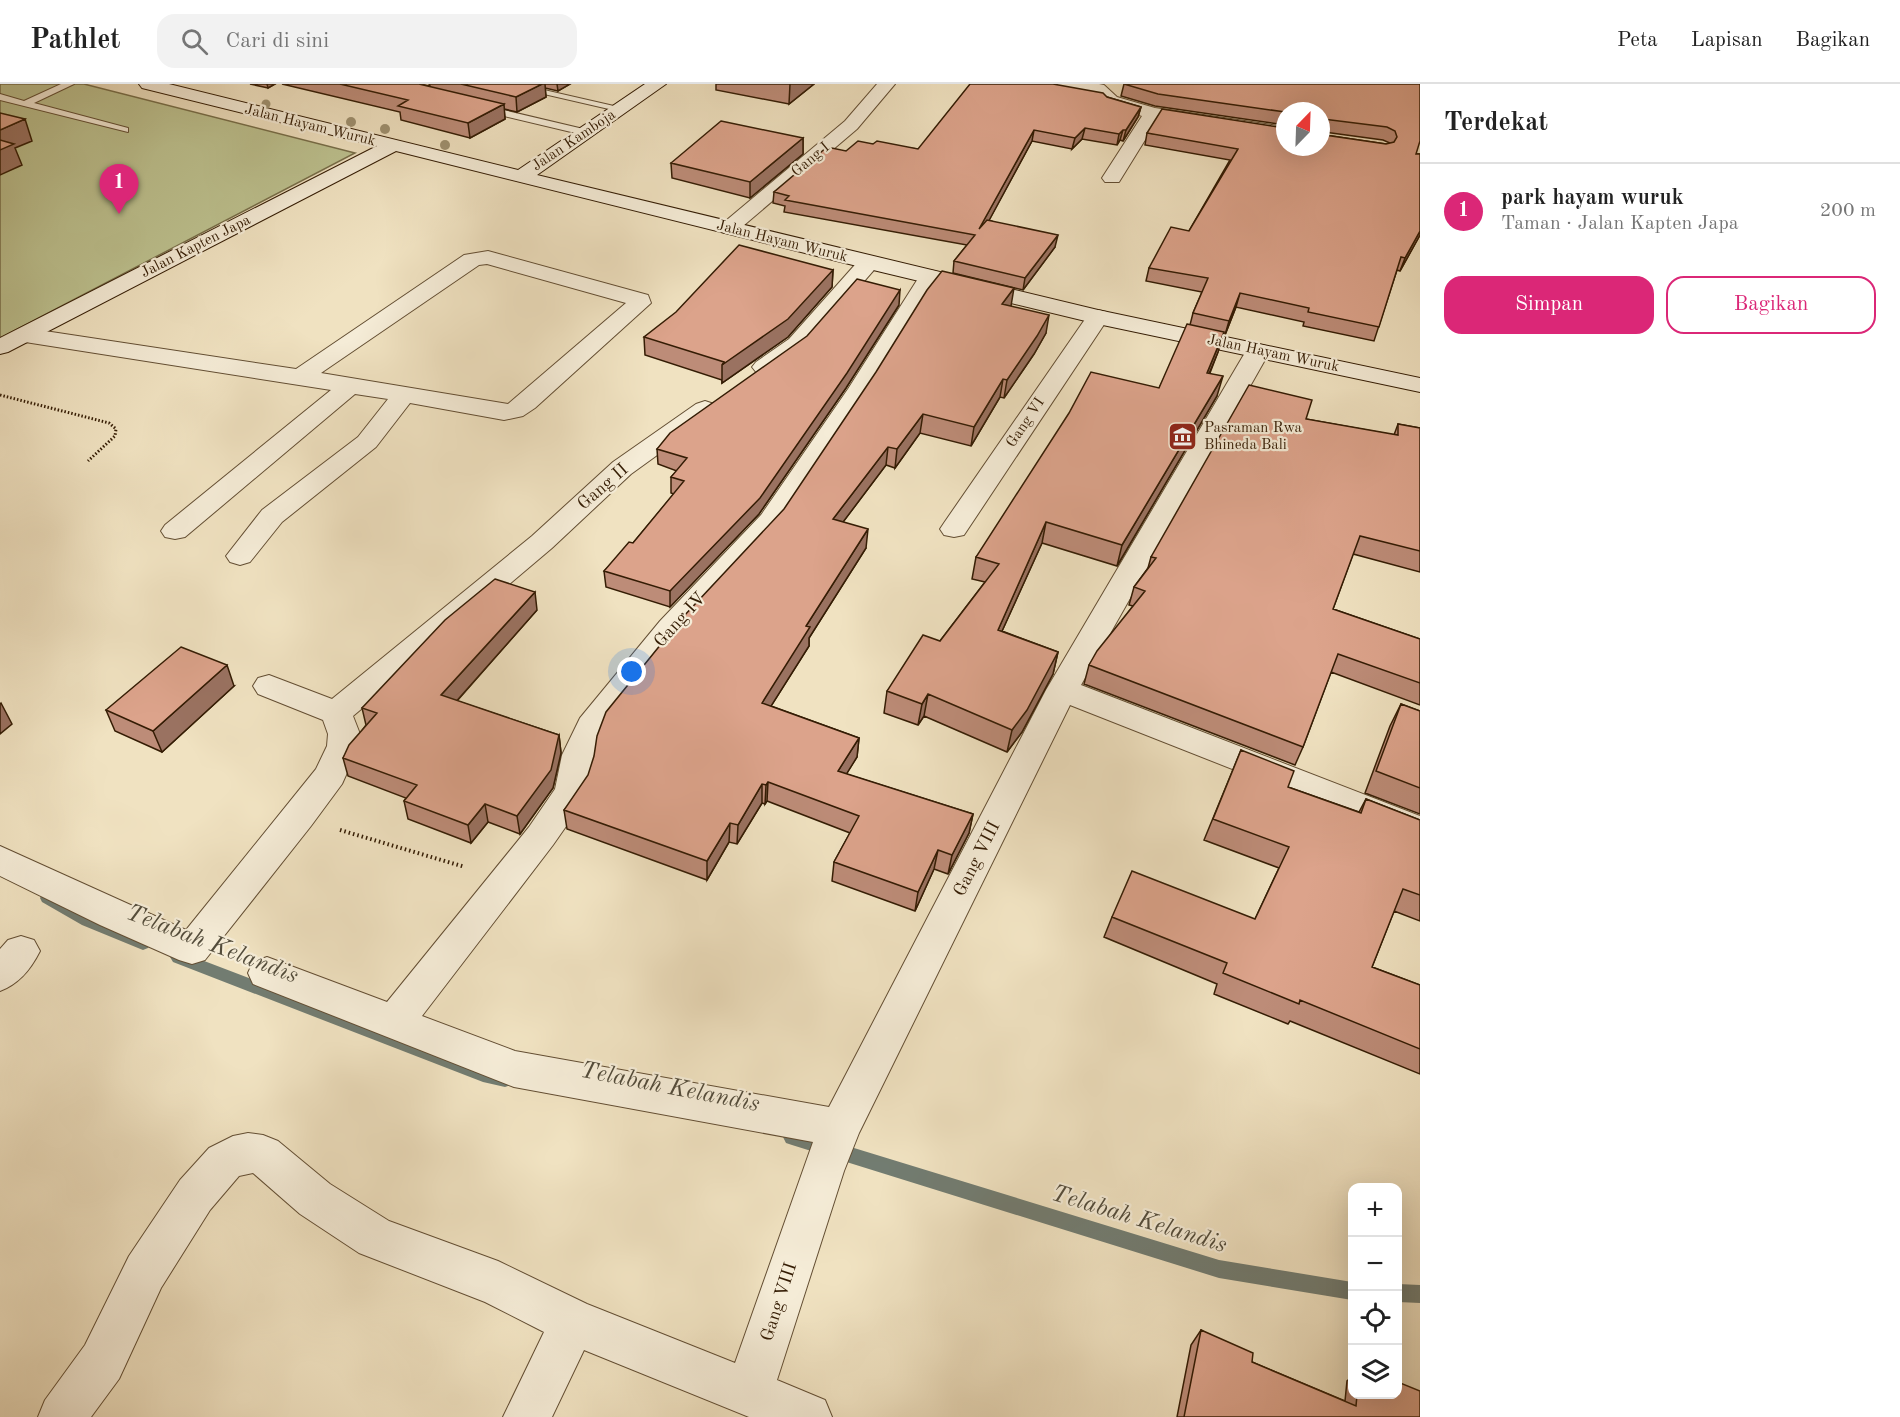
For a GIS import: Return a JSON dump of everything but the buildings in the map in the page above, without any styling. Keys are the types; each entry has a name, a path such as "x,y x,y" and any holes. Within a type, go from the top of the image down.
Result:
{"street":[{"name":"Jalan Hayam Wuruk","path":"148,84 869,263 1098,317 1420,384"},
{"name":"Jalan Kamboja","path":"521,177 657,84"},
{"name":"Gang I","path":"729,228 852,125 886,84"},
{"path":"1065,84 1100,87 1111,100 1153,113 1276,132"},
{"path":"1112,178 1153,113"},
{"name":"Jalan Kapten Japa","path":"0,347 362,164 391,146"},
{"path":"26,335 300,377 493,412 514,411 640,303 640,300 488,257 481,257 472,260 300,377"},
{"name":"Gang II","path":"336,713 542,542 622,468 797,344 869,263"},
{"name":"Gang IV","path":"395,1022 542,837 571,793 577,774 579,755 591,726 670,628 771,521 861,389 930,277"},
{"name":"Gang VI","path":"954,529 1098,317"},
{"name":"Gang VIII","path":"749,1392 832,1148 1062,690 1258,351"},
{"path":"175,531 350,386"},
{"path":"240,555 272,516 367,442 403,396"},
{"path":"0,860 113,915 192,949 299,817 330,775 343,746 345,734 336,713 269,686"},
{"path":"1062,690 1189,737 1313,789 1420,830"},
{"path":"267,973 395,1022 480,1058 514,1069 832,1148"},
{"path":"62,1417 102,1362 145,1272 195,1195 224,1162 248,1153 263,1155 315,1199 375,1238 498,1284 573,1322 808,1417"},
{"path":"527,1417 573,1322"}],"lane":[{"path":"25,104 69,84"},
{"path":"505,84 622,109"},
{"path":"0,97 124,130"},
{"path":"468,105 588,133"}],"path":[{"path":"0,395 109,423 116,429 115,436 88,461"},
{"path":"299,817 507,880"}],"green space":[{"path":"0,84 84,84 355,153 0,338"}],"waterway":[{"name":"Telabah Kelandis","path":"47,898 87,921 143,944"},
{"name":"Telabah Kelandis","path":"178,957 489,1077 505,1080"},
{"name":"Telabah Kelandis","path":"792,1137 1219,1269 1348,1290"},
{"name":"Telabah Kelandis","path":"1402,1293 1420,1294"}],"place":[{"name":"park hayam wuruk","path":"119,214"},
{"name":"Pasraman Rwa Bhineda Bali","path":"1183,437"}]}
